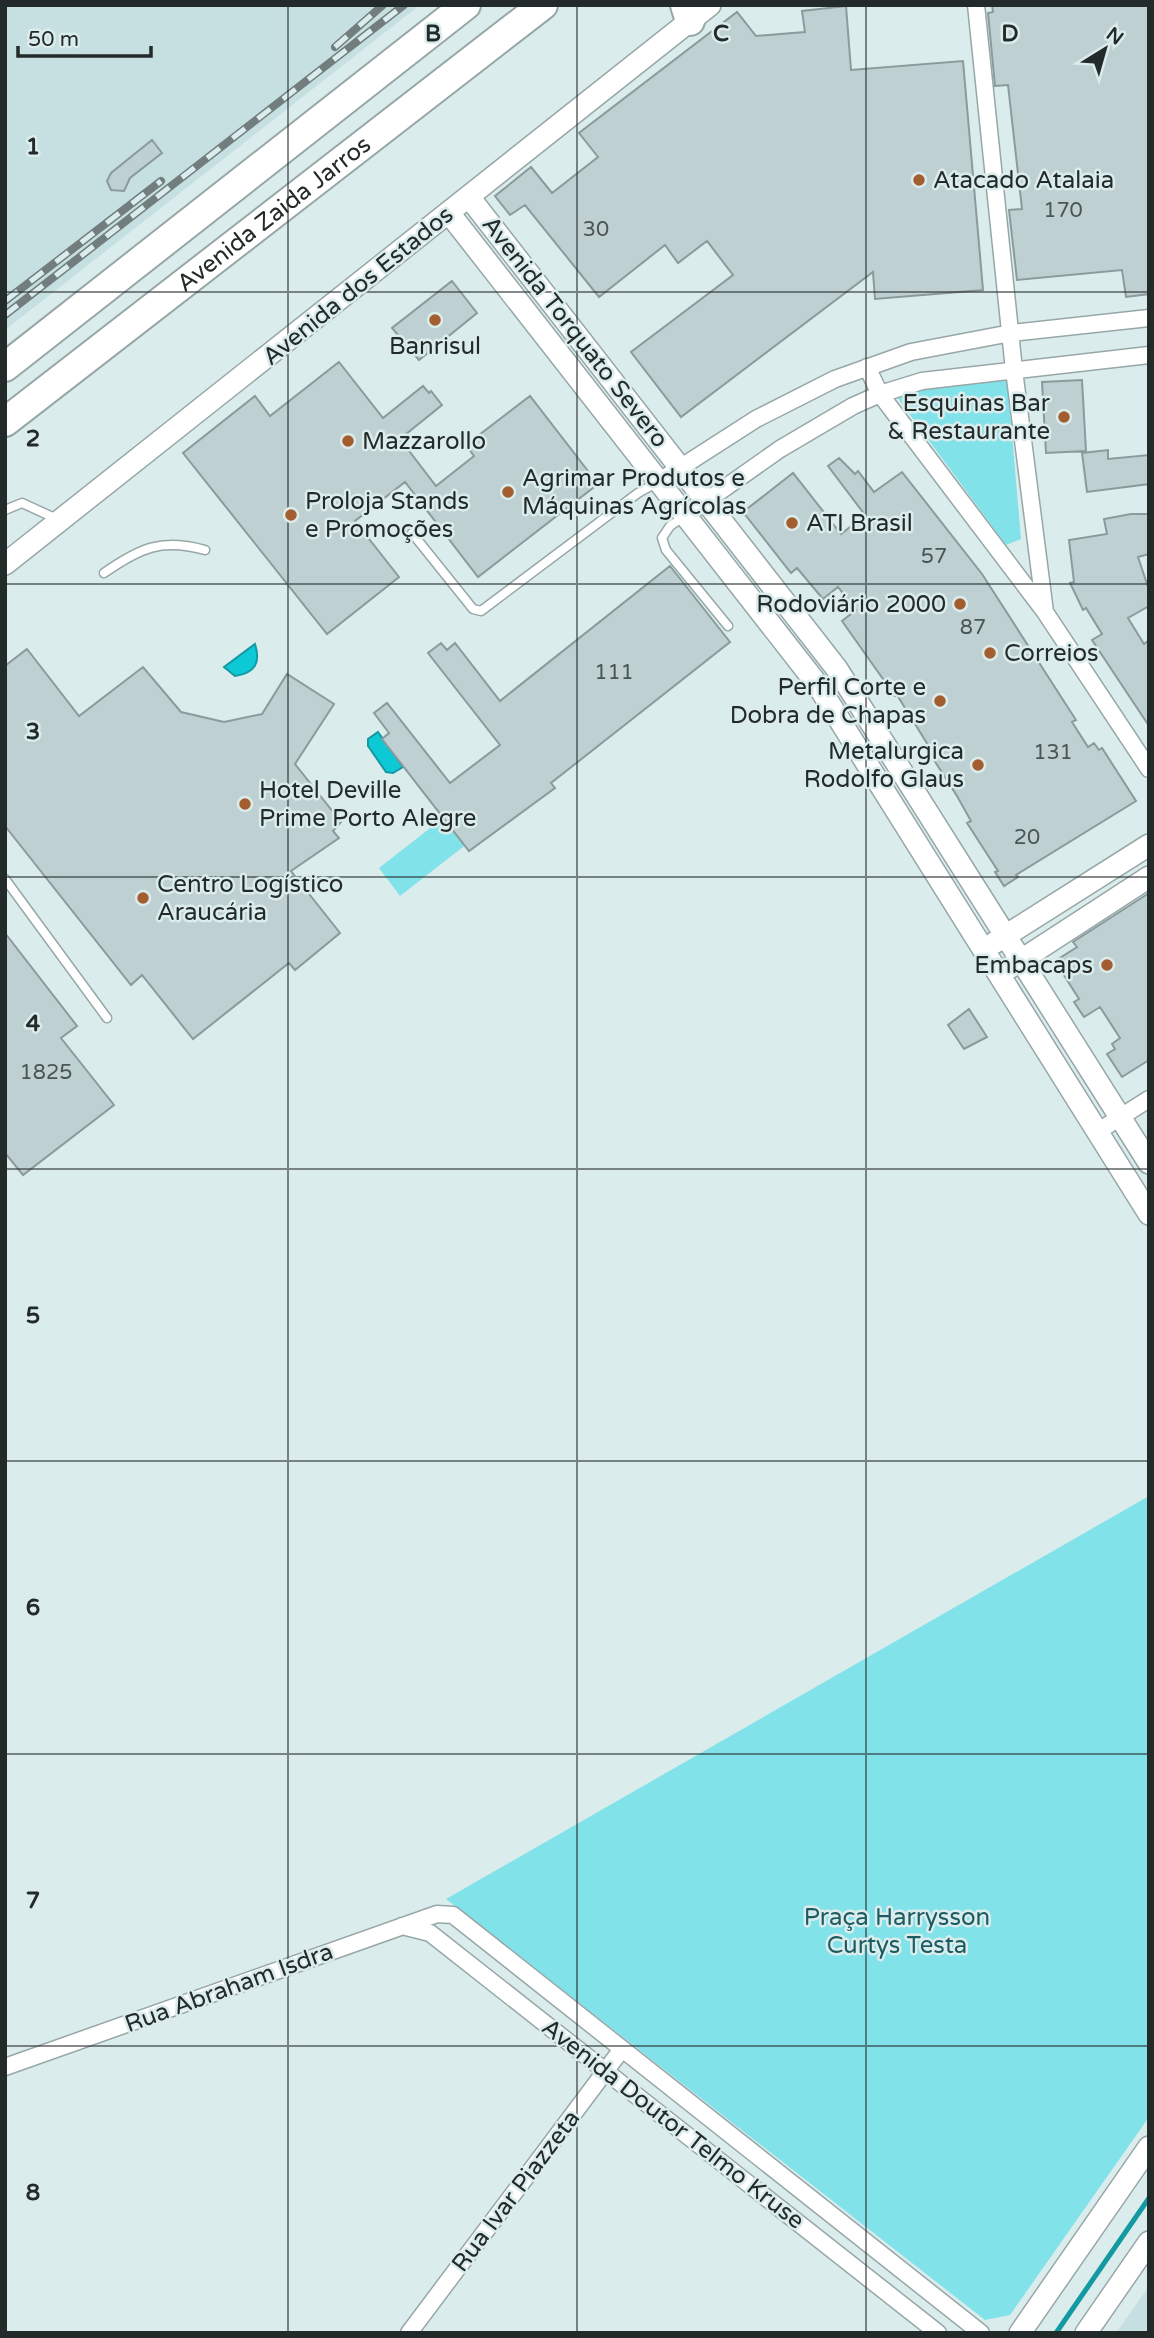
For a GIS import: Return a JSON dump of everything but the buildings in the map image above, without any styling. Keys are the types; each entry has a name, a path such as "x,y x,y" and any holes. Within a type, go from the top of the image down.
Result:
{"highway":[{"name":"Avenida Zaida Jarros","path":"5,367 466,5"},
{"name":"Avenida Zaida Jarros","path":"5,422 543,5"}],"street":[{"path":"976,5 1014,370 1045,612"},
{"name":"Avenida dos Estados","path":"5,564 62,522 470,197 695,10"},
{"name":"Avenida Torquato Severo","path":"470,197 837,668 1149,1163"},
{"name":"Avenida Torquato Severo","path":"449,213 817,684 1149,1214"},
{"path":"658,482 756,419 835,379 911,352 1012,333 1149,318"},
{"path":"558,352 580,338"},
{"path":"685,516 780,449 853,406 880,394 922,381 1149,355"},
{"path":"867,367 880,394 1045,612 1149,769"},
{"path":"895,809 918,797"},
{"path":"983,950 1149,845"},
{"path":"999,974 1149,877"},
{"path":"1097,1132 1149,1099"},
{"name":"Rua Abraham Isdra","path":"5,2067 437,1914 453,1915"},
{"name":"Avenida Doutor Telmo Kruse","path":"453,1915 981,2333"},
{"name":"Avenida Doutor Telmo Kruse","path":"402,1926 430,1933 938,2333"},
{"name":"Rua Ivar Piazzeta","path":"409,2333 622,2049"},
{"path":"1020,2333 1149,2147"},
{"path":"1086,2333 1149,2242"}],"lane":[{"path":"412,533 473,609 481,611 638,493 658,482"},
{"path":"5,510 22,503 62,522"},
{"path":"685,516 665,530 662,538 666,550 729,626"},
{"path":"104,573 134,553 151,546 179,545 205,550"},
{"path":"5,879 107,1018"}],"shaded area":[{"path":"5,5 420,5 5,330"},
{"path":"255,644 257,662 252,670 235,676 224,667"},
{"path":"378,732 403,767 393,773 386,772 368,746 368,739"},
{"path":"1149,2286 1149,2333 1116,2333"}],"green space":[{"path":"1007,377 1021,539 1006,545 894,393"},
{"path":"447,815 468,843 400,896 379,868"},
{"name":"Praça Harrysson Curtys Testa","path":"1149,1496 1149,2117 1010,2315 985,2320 446,1899"}],"waterway":[{"path":"1056,2333 1149,2198"}],"railway":[{"path":"335,47 383,5"},
{"path":"5,315 404,5"},
{"path":"5,301 161,181"}],"place":[{"name":"Atacado Atalaia","path":"919,180"},
{"name":"Banrisul","path":"435,320"},
{"name":"Esquinas Bar & Restaurante","path":"1064,417"},
{"name":"Mazzarollo","path":"348,441"},
{"name":"Agrimar Produtos e Máquinas Agrícolas","path":"508,492"},
{"name":"Proloja Stands e Promoções","path":"291,515"},
{"name":"ATI Brasil","path":"792,523"},
{"name":"Rodoviário 2000","path":"960,604"},
{"name":"Correios","path":"990,653"},
{"name":"Perfil Corte e Dobra de Chapas","path":"940,701"},
{"name":"Metalurgica Rodolfo Glaus","path":"978,765"},
{"name":"Hotel Deville Prime Porto Alegre","path":"245,804"},
{"name":"Centro Logístico Araucária","path":"143,898"},
{"name":"Embacaps","path":"1107,965"}]}
